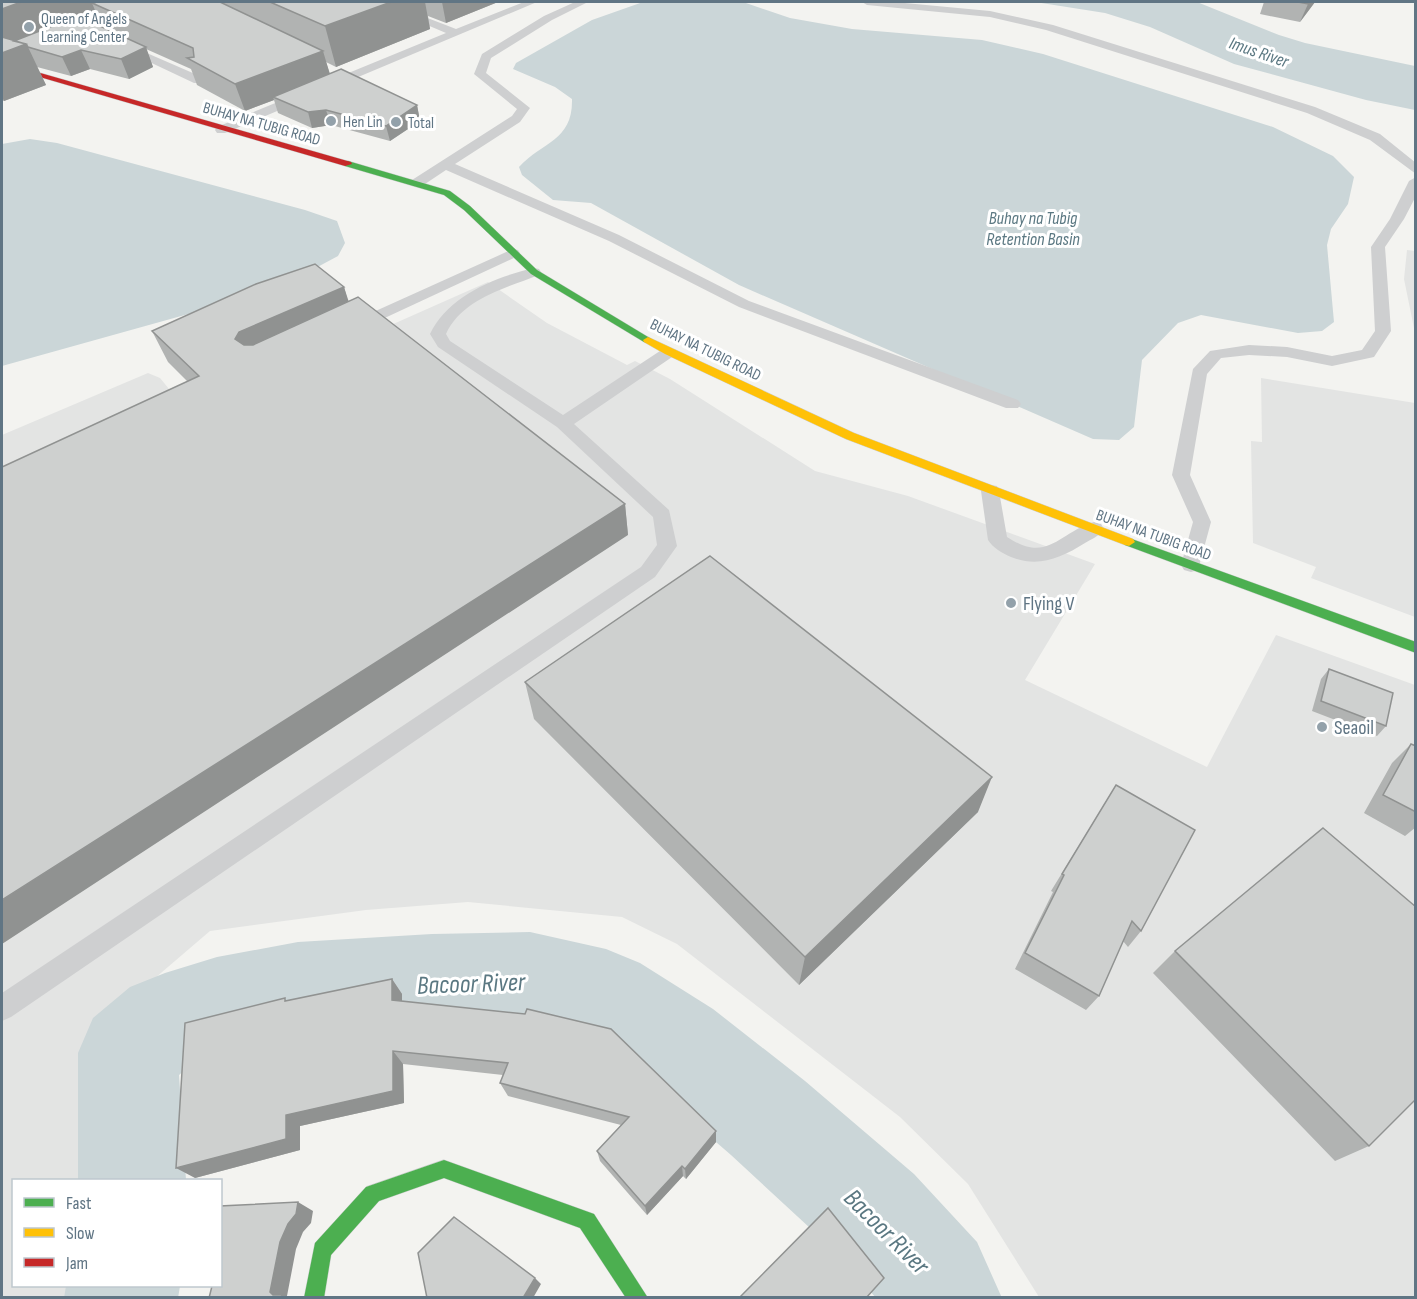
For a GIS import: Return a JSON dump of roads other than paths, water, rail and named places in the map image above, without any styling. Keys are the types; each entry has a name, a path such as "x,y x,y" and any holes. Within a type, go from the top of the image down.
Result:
{"main road":[{"name":"BUHAY NA TUBIG ROAD","path":"2,64 221,130 447,193 467,208 534,272 669,352 850,436 990,491 1416,648"},
{"path":"314,1298 321,1250 373,1194 444,1169 587,1221 638,1298"}],"lane":[{"path":"378,2 455,33"},
{"path":"221,130 340,75 532,2"},
{"path":"417,183 516,119 524,108 480,74 486,56 548,18 583,2"},
{"path":"867,2 990,14 1049,27 1311,110 1375,137 1416,170"},
{"path":"117,43 198,80"},
{"path":"2,64 21,55"},
{"path":"446,165 614,238 744,304 1012,404"},
{"path":"1191,565 1202,522 1181,476 1199,373 1216,354 1249,350 1287,352 1332,361 1368,354 1383,331 1378,247 1397,219 1416,181"},
{"path":"1397,219 1416,223"},
{"path":"343,331 513,253"},
{"path":"2,1008 648,572 667,546 662,515 563,423 444,344 438,334 441,321 475,296 534,272"},
{"path":"563,423 669,352"},
{"path":"990,491 998,540 1009,549 1028,556 1048,555 1094,529"}],"water":[{"name":"Buhay na Tubig Retention Basin","path":"643,2 743,2 790,18 852,29 982,40 1043,54 1273,127 1333,156 1354,177 1348,204 1331,229 1327,245 1334,322 1322,331 1298,333 1201,315 1178,323 1142,360 1134,427 1119,440 1093,439 739,285 591,203 553,200 522,175 519,167 562,132 568,124 572,99 555,87 513,69 516,63 592,20"},
{"name":"Imus River","path":"1035,2 1197,2 1305,43 1415,66 1415,110 1366,100 1234,64 1150,27 1105,13"},
{"path":"30,139 57,143 305,210 337,221 345,243 338,256 310,271 217,306 2,366 2,144"}],"waterway":[{"name":"Bacoor River","path":"132,1179 128,1053 165,1022 217,1006 298,990 432,981 530,979 606,997 678,1044 768,1118 875,1213 937,1282 945,1298"},
{"name":"Bacoor River","path":"121,1298 123,1287"}],"place":[{"name":"Queen of Angels Learning Center","path":"29,27"},
{"name":"Hen Lin","path":"331,121"},
{"name":"Total","path":"396,122"},
{"name":"Flying V","path":"1011,603"},
{"name":"Seaoil","path":"1322,727"}]}
